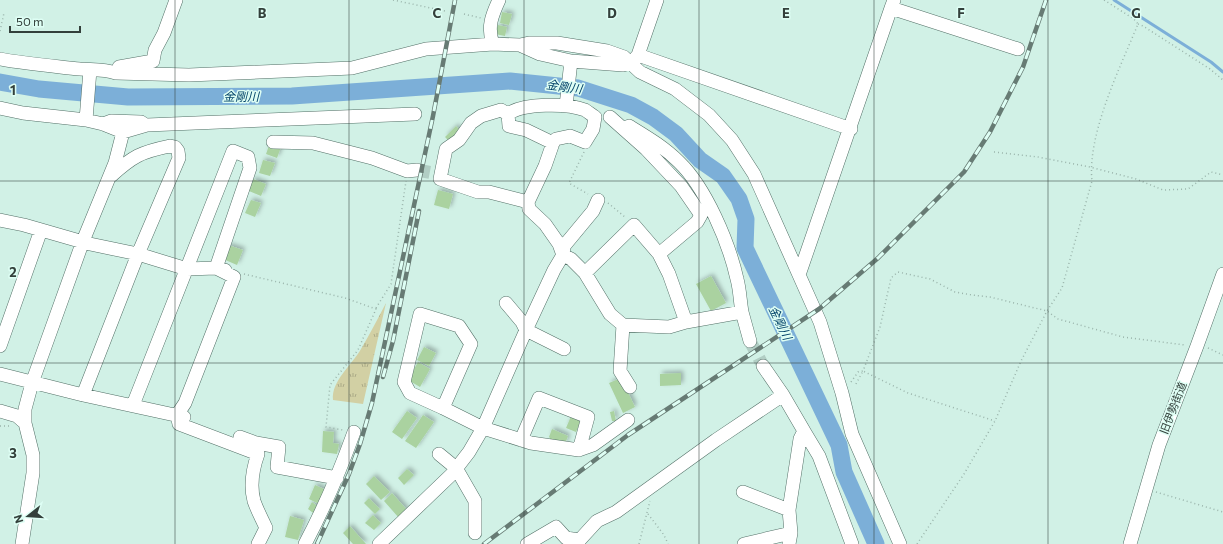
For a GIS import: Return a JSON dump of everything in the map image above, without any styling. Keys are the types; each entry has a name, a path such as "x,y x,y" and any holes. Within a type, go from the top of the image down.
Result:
{"street":[{"path":"153,62 155,50 164,33 176,0"},
{"path":"493,44 490,35 492,16 499,0"},
{"path":"520,45 540,54 571,64 623,65 634,59 657,0"},
{"path":"799,275 892,4 1018,49"},
{"path":"0,59 25,64 90,70 189,75 352,68 426,49 493,44 520,45 529,42 557,43 608,51 850,129"},
{"path":"634,59 640,72 675,89 709,115 732,140 754,174 820,322 842,393 852,434 900,544"},
{"path":"108,70 116,67 153,62 162,65 203,70 210,74"},
{"path":"566,106 571,64"},
{"path":"86,120 90,70"},
{"path":"508,114 514,110 542,106 566,106 585,110 595,117 610,117 629,126 660,145 680,163 702,193 723,234 738,279 742,312 750,341"},
{"path":"0,108 23,113 86,120 103,124 123,132 147,125 415,114"},
{"path":"508,114 501,110 481,116 471,123 459,140 446,149 436,176 478,192 490,192 528,202"},
{"path":"508,114 509,126 526,130 553,143"},
{"path":"595,117 593,129 585,142 570,136 556,139 553,143 546,166 528,202 529,208 545,224 559,244 563,255 571,259 584,273 610,314 624,325 669,327 686,322 742,312"},
{"path":"610,117 646,149 681,186 701,215 696,222 659,254"},
{"path":"103,124 111,121 141,122 147,125"},
{"path":"22,544 33,473 33,455 25,423 26,409 32,383 83,241 115,163 123,132"},
{"path":"273,142 313,144 372,158 412,171"},
{"path":"83,395 138,254 179,158 178,151 175,147 170,146 141,154 121,167 109,178"},
{"path":"133,405 233,151 248,157 250,168 216,268"},
{"path":"379,544 452,474 468,452 483,428 526,330 554,270 563,255 564,246 593,211 598,200"},
{"path":"0,220 138,254 187,269 216,268 236,273"},
{"path":"584,273 634,225 659,254 669,274 686,322"},
{"path":"0,346 41,230"},
{"path":"216,268 234,277 185,403 177,414 179,424 258,454 255,462 252,483 254,500 266,528 258,544"},
{"name":"旧伊勢街道","path":"1130,544 1159,445 1223,274"},
{"path":"506,303 522,322 526,330 564,348"},
{"path":"443,408 471,344 459,326 420,314 404,382 410,393 483,428 531,443 579,450 593,445 628,420"},
{"path":"624,325 620,371 630,387"},
{"path":"763,366 783,395 819,456 852,544"},
{"path":"0,374 83,395 177,414 256,443 279,447 277,467 337,478"},
{"path":"527,544 556,527 566,538 577,542 597,521 616,512 716,440 783,395"},
{"path":"521,440 539,398 588,417 579,450"},
{"path":"0,412 17,416 25,423"},
{"path":"744,544 790,538 789,510 800,439 804,431"},
{"path":"305,544 337,478 354,432"},
{"path":"439,454 456,468 475,501 475,533"},
{"path":"743,492 789,510"}],"path":[{"path":"393,0 445,11"},
{"path":"1104,0 1134,19 1138,24 1210,69 1223,80"},
{"path":"0,32 4,13"},
{"path":"464,14 492,20"},
{"path":"917,544 964,474 996,420 1022,361 1047,311 1062,288 1092,181 1090,167 1098,128 1110,92 1138,24"},
{"path":"585,142 587,147 569,183 598,200 609,204 634,225"},
{"path":"994,152 1090,167 1136,179 1163,190 1188,189 1211,172 1223,175"},
{"path":"354,432 326,427 330,386 358,350 376,309 390,284 412,171"},
{"path":"856,384 863,371 880,327 891,278 898,272 930,279 956,292 990,297 1047,311 1058,319 1123,337 1203,346 1223,355"},
{"path":"236,273 345,298 376,309"},
{"path":"842,393 858,372 863,371 908,393 996,420"},
{"path":"639,544 654,485"},
{"path":"1146,489 1223,512"},
{"path":"648,513 664,535 668,544"}],"green space":[{"path":"386,303 363,404 333,400 335,386 361,349"}],"building":[{"path":"502,12 512,14 509,25 500,23"},
{"path":"498,25 507,27 505,36 495,34"},
{"path":"456,126 461,131 450,142 445,137"},
{"path":"270,143 281,147 277,158 266,154"},
{"path":"263,160 275,163 270,176 259,173"},
{"path":"253,179 266,184 261,196 249,191"},
{"path":"438,190 453,194 449,209 434,205"},
{"path":"251,200 261,203 255,217 245,213"},
{"path":"228,245 243,250 237,265 223,259"},
{"path":"711,276 726,303 711,311 696,284"},
{"path":"424,347 436,353 429,366 417,360"},
{"path":"418,362 430,369 420,387 408,380"},
{"path":"681,373 681,385 660,386 660,374"},
{"path":"621,378 635,407 623,413 609,383"},
{"path":"407,411 417,418 402,439 392,432"},
{"path":"614,411 616,421 612,421 610,412"},
{"path":"572,414 582,418 576,432 566,428"},
{"path":"423,415 434,422 416,448 405,441"},
{"path":"552,429 568,436 565,444 550,439 549,437"},
{"path":"323,431 334,432 333,443 339,444 337,454 322,452"},
{"path":"407,469 414,475 404,485 398,478"},
{"path":"374,476 390,492 381,500 366,484"},
{"path":"315,485 326,490 319,504 309,499"},
{"path":"392,493 407,510 399,518 384,501"},
{"path":"369,498 380,509 375,514 364,503"},
{"path":"312,502 321,509 317,516 308,509"},
{"path":"373,515 381,523 374,530 365,523"},
{"path":"290,516 304,520 298,540 285,537"},
{"path":"350,526 366,544 353,544 343,533"}],"waterway":[{"path":"1114,0 1211,62 1223,72"},
{"name":"金剛川","path":"0,82 39,89 128,97 292,96 510,81 578,88 631,105 653,117 676,134 700,160 723,176 739,199 746,219 745,248 839,445 844,472 876,544"}],"tunnel":[{"path":"417,170 433,173"},
{"path":"750,341 763,366"}],"railway":[{"path":"317,544 349,474 360,444 372,403 433,116 455,0"},
{"path":"484,544 628,435 819,309 878,258 964,172 990,132 1023,67 1046,0"},
{"path":"383,377 393,341 419,211"}]}
